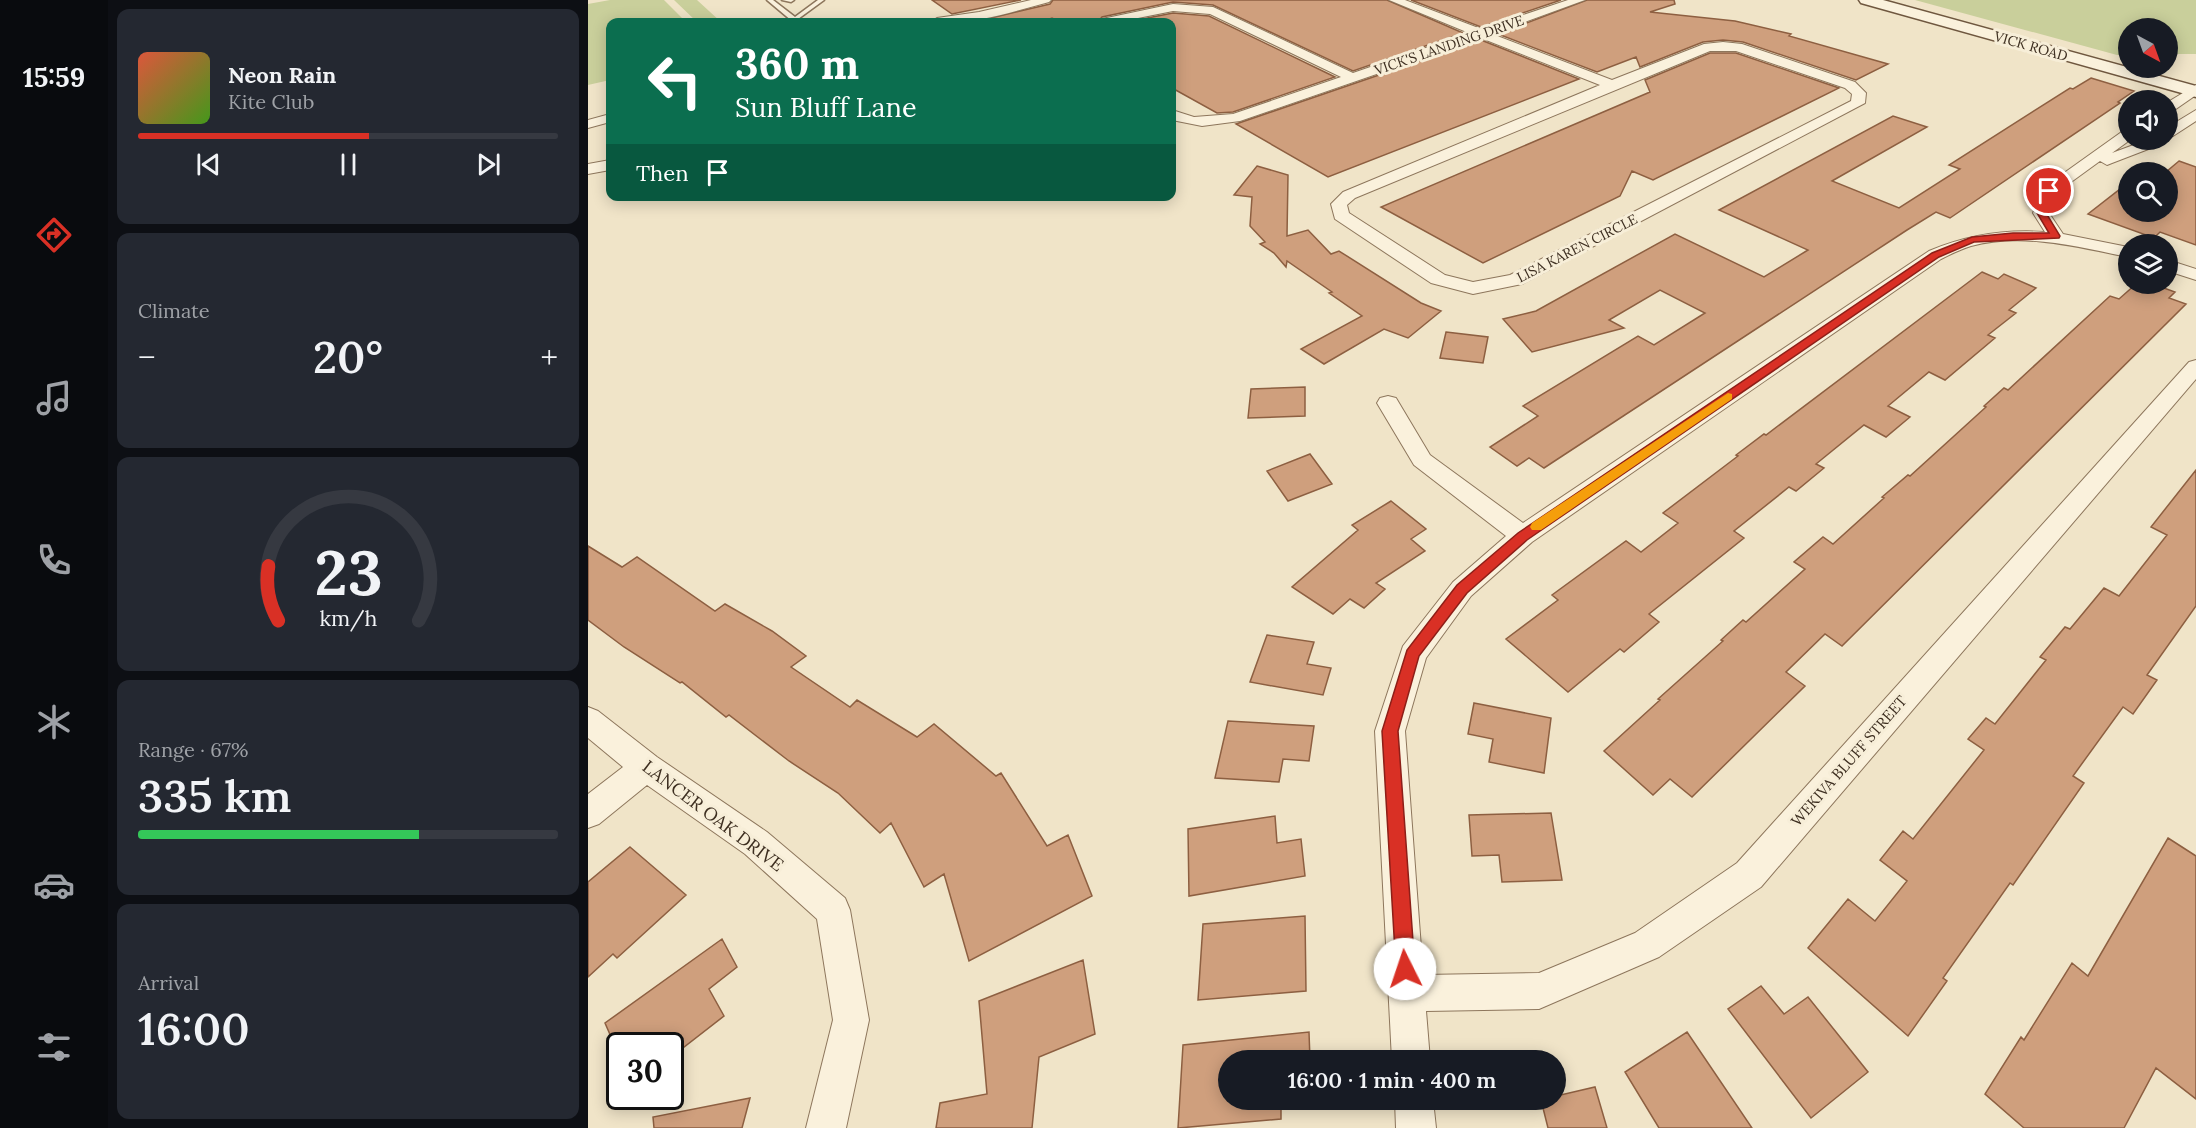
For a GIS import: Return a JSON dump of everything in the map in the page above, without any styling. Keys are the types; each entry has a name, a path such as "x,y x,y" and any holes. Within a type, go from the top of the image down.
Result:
{"street":[{"path":"966,18 1045,0"},
{"path":"1395,0 1612,85"},
{"name":"VICK'S LANDING DRIVE","path":"1176,116 1208,122 1235,118 1579,0"},
{"name":"VICK ROAD","path":"1866,0 2195,88"},
{"name":"VICK ROAD","path":"1899,0 2118,60"},
{"path":"1123,18 1168,7 1200,8 1213,11 1353,78"},
{"name":"LISA KAREN CIRCLE","path":"1723,46 1738,47 1850,85 1859,93 1858,103 1515,280 1473,288 1438,279 1341,215 1339,204 1350,195 1612,85 1708,47 1723,46"},
{"path":"2170,78 2195,88"},
{"path":"2178,101 2195,88"},
{"path":"2178,126 2196,114"},
{"path":"588,124 606,119"},
{"path":"2056,236 2041,213 2049,191 2118,142"},
{"path":"2077,173 2133,150"},
{"path":"588,169 606,166"},
{"path":"1410,1050 1390,731 1413,654 1462,589 1523,536 1935,255 1972,240 2013,236 2056,236 2118,250"},
{"path":"2178,269 2196,275"},
{"name":"WEKIVA BLUFF STREET","path":"1407,993 1539,991 1647,945 1749,875 2196,366"},
{"path":"1388,403 1422,460 1523,536"},
{"name":"LANCER OAK DRIVE","path":"588,720 646,767 756,843 833,910 851,1020 826,1128"},
{"path":"588,813 646,767"},
{"path":"1415,1110 1416,1128"}],"lane":[{"path":"770,0 792,18"},
{"path":"785,0 792,0"},
{"path":"800,18 821,0"}],"green space":[{"path":"610,0 664,0 682,18 606,18 606,81 588,85 588,4"},
{"path":"674,0 697,0 717,18 693,18"},
{"path":"1915,0 2196,0 2196,54 2178,54 2178,18 2118,18 2117,55"}],"building":[{"path":"932,0 1021,0 952,14"},
{"path":"1053,0 1387,0 1463,33 1353,71 1213,5 1173,2 1101,18 991,18 1050,4"},
{"path":"1411,0 1561,0 1481,27"},
{"path":"1587,0 1674,0 1675,4 1650,12 1735,21 1791,34 1789,36 1888,64 1856,80 1743,42 1723,40 1703,42 1640,67 1636,57 1597,72 1498,34"},
{"path":"1173,13 1209,16 1335,77 1233,112 1217,113 1176,90 1176,18 1147,18"},
{"path":"1481,40 1579,79 1328,177 1236,124"},
{"path":"1710,53 1736,53 1839,88 1653,180 1632,171 1620,196 1483,263 1381,207 1650,92 1645,80"},
{"path":"2091,78 2131,90 2118,90 2118,104 1950,218 1936,212 1544,468 1529,458 1517,466 1490,447 1538,416 1523,406 1638,336 1654,345 1705,313 1660,290 1609,320 1624,328 1532,352 1503,319 1536,311 1675,234 1764,277 1808,250 1719,210 1893,116 1927,127 1832,181 1899,208 1960,169 1949,165 2070,88 2073,89"},
{"path":"2178,162 2196,167 2196,245 2178,238 2178,234 2160,232 2143,234 2088,214 2118,191 2118,222 2178,222"},
{"path":"1257,166 1288,175 1287,236 1308,230 1331,254 1339,251 1421,303 1441,311 1408,338 1384,329 1324,364 1301,349 1362,316 1287,261 1286,267 1274,253 1260,244 1265,242 1250,226 1252,197 1234,195"},
{"path":"1982,272 1998,279 2004,274 2036,288 2009,310 2016,313 1988,335 1995,338 1945,380 1929,372 1888,406 1910,417 1886,437 1864,425 1816,464 1824,468 1796,491 1789,487 1734,531 1744,538 1649,614 1659,622 1624,652 1620,649 1568,692 1506,639 1558,600 1552,595 1626,541 1641,552 1678,523 1663,513 1738,456 1736,455 1764,434 1766,435"},
{"path":"2125,294 2173,294 2169,298 2186,304 1842,646 1825,634 1786,672 1805,686 1692,797 1670,779 1653,795 1604,751 1743,620 1746,622 1805,569 1794,562 1823,537 1833,544 1884,498 1882,497 1908,475 1910,476 2004,388 2008,390 2110,296 2119,299"},
{"path":"1446,332 1488,337 1483,363 1440,358"},
{"path":"1305,387 1305,416 1248,418 1251,389"},
{"path":"1310,454 1332,484 1288,501 1267,471"},
{"path":"2196,470 2196,606 2147,675 2157,680 2133,714 2123,707 2073,776 2084,783 2013,885 2010,883 1943,978 1947,981 1908,1036 1808,948 1848,899 1875,921 1907,881 1880,860 1903,831 1913,839 1984,750 1968,739 1986,718 1995,724 2046,660 2040,657 2065,627 2070,629 2104,588 2119,596 2167,535 2151,527"},
{"path":"1391,501 1426,529 1411,539 1425,551 1376,583 1385,589 1364,608 1350,599 1333,614 1292,587 1358,530 1352,525"},
{"path":"588,546 622,567 637,557 715,611 725,604 772,631 806,656 791,667 850,707 857,700 917,737 934,724 996,776 1001,773 1047,846 1068,835 1092,896 969,961 944,874 924,887 891,823 880,833 838,793 789,761 729,715 726,717 682,682 680,683 624,647 588,620"},
{"path":"1267,635 1314,642 1307,664 1331,668 1323,695 1250,682"},
{"path":"1474,703 1551,718 1544,773 1489,762 1493,739 1468,734"},
{"path":"1228,721 1314,726 1309,761 1283,759 1279,782 1215,778"},
{"path":"1551,813 1562,880 1502,882 1499,855 1472,856 1469,815"},
{"path":"1275,816 1277,843 1301,839 1305,876 1189,896 1188,829"},
{"path":"2168,838 2196,856 2196,1099 2156,1068 2124,1128 2024,1128 1985,1094 2021,1037 2024,1040 2072,963 2088,976"},
{"path":"630,847 686,895 617,958 613,954 588,977 588,882"},
{"path":"1305,916 1306,991 1198,1000 1203,924"},
{"path":"722,939 737,967 709,989 724,1016 684,1047 684,1032 609,1032 605,1023"},
{"path":"1083,960 1095,1034 1039,1057 1032,1128 936,1128 940,1103 987,1094 979,1001"},
{"path":"1761,986 1784,1014 1808,997 1868,1072 1811,1118 1728,1009"},
{"path":"1309,1032 1310,1050 1218,1050 1218,1110 1281,1110 1281,1119 1178,1128 1183,1045"},
{"path":"1687,1032 1752,1128 1659,1128 1625,1072"},
{"path":"1595,1087 1607,1128 1548,1128 1544,1110 1566,1110 1566,1094"},
{"path":"750,1098 742,1128 654,1128 653,1117"}],"slow traffic":[{"path":"1537,527 1728,397"}],"route":[{"path":"1405,969 1390,731 1413,654 1462,589 1523,536 1935,255 1972,240 2013,236 2056,236 2041,213 2049,191"}]}
